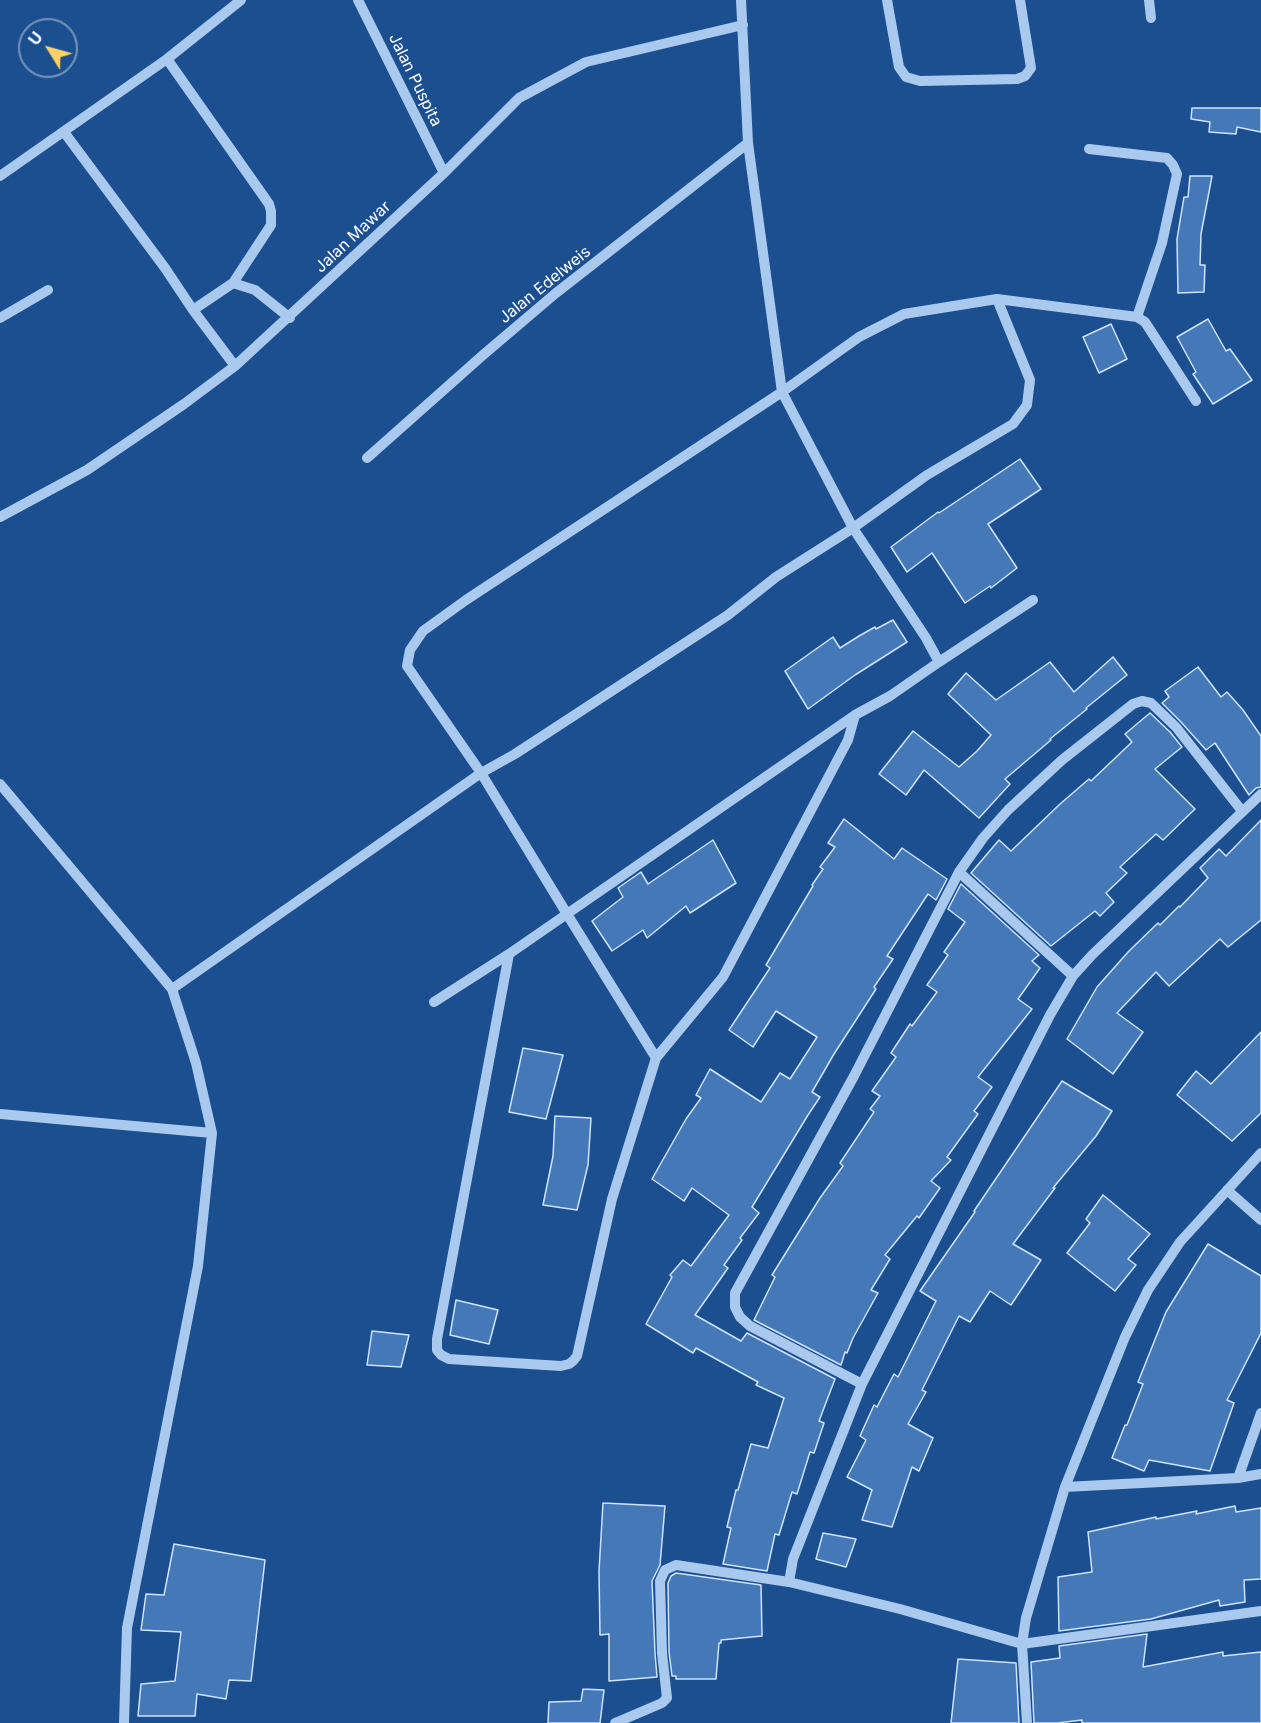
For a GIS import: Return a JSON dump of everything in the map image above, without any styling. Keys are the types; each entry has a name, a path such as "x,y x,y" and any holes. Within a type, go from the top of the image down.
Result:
{"street":[{"path":"0,176 167,59 241,0"},
{"name":"Jalan Puspita","path":"358,0 444,173"},
{"path":"741,0 748,143 782,392 853,528 926,638 939,662"},
{"path":"887,0 899,67 906,77 920,81 1017,79 1025,76 1031,68 1020,0"},
{"path":"1149,0 1151,18"},
{"name":"Jalan Mawar","path":"0,517 87,470 235,366 290,318 317,290 444,173 519,98 586,62 743,25"},
{"path":"167,59 269,204 271,211 272,225 233,283 193,310"},
{"path":"64,132 235,366"},
{"name":"Jalan Edelweis","path":"367,458 556,293 748,143"},
{"path":"1089,149 1167,158 1177,174 1162,243 1137,317"},
{"path":"233,283 255,290 290,318"},
{"path":"0,318 48,290"},
{"path":"172,988 481,773 515,754 728,615 776,577 853,528 927,475 1013,424 1027,405 1030,380 997,299"},
{"path":"656,1058 481,773 407,666 410,650 423,630 782,392 859,337 904,314 997,299 1137,317 1145,322 1196,401"},
{"path":"434,1002 567,915 855,716 890,696 1034,600"},
{"path":"862,1384 750,1326 740,1317 735,1307 735,1293 854,1076 959,872 983,838 1062,760 1133,704 1142,701 1151,703 1176,727 1242,812"},
{"path":"509,954 436,1339 437,1350 441,1355 450,1359 561,1366 569,1364 577,1356 612,1199 656,1058 723,976 848,740 855,716"},
{"path":"0,784 172,988 196,1063 212,1133 198,1266 127,1628 124,1723"},
{"path":"789,1582 793,1559 862,1384 1050,1015 1073,976 1092,955 1261,794"},
{"path":"959,872 1073,976"},
{"path":"0,1114 212,1133"},
{"path":"1027,1723 1022,1644 1026,1618 1065,1487 1125,1337 1148,1290 1180,1242 1261,1153"},
{"path":"1227,1190 1261,1220"},
{"path":"1238,1478 1261,1413"},
{"path":"1065,1487 1238,1478 1261,1474"},
{"path":"615,1723 662,1703 668,1698 662,1653 660,1581 665,1570 676,1565 789,1582 890,1606 1022,1644 1261,1611"}],"building":[{"path":"1192,108 1261,108 1261,132 1237,127 1236,134 1209,132 1210,122 1191,119"},
{"path":"1190,176 1212,176 1201,234 1200,265 1205,265 1204,292 1178,293 1177,239 1184,197 1188,197"},
{"path":"1208,319 1226,351 1230,349 1252,380 1213,404 1193,374 1196,372 1177,337"},
{"path":"1111,324 1127,359 1099,373 1083,337"},
{"path":"1020,459 1041,489 988,524 1017,568 991,588 990,586 965,603 932,553 907,572 891,547 938,512"},
{"path":"893,620 907,642 855,675 808,709 785,671 833,637 840,648 875,627 876,629"},
{"path":"1113,657 1127,675 1005,779 1010,784 979,818 924,770 906,795 879,774 913,731 959,767 991,735 948,694 966,673 996,700 1050,662 1074,692"},
{"path":"1198,667 1221,697 1227,692 1261,736 1261,787 1256,788 1249,795 1215,743 1206,750 1162,703 1169,697 1165,691"},
{"path":"1150,713 1182,747 1155,769 1195,809 1163,840 1156,834 1120,867 1127,873 1106,893 1114,902 1100,916 1095,911 1051,946 971,873 999,840 1011,851 1060,804 1089,779 1091,781 1132,742 1125,734"},
{"path":"844,819 894,859 902,848 947,879 936,900 928,894 887,956 893,959 812,1092 820,1097 752,1207 759,1213 740,1238 742,1240 724,1265 728,1268 695,1315 741,1341 747,1333 835,1379 819,1421 824,1423 814,1453 810,1452 797,1494 792,1492 779,1535 775,1534 767,1571 723,1564 731,1528 727,1527 751,1444 768,1448 784,1398 756,1385 758,1382 696,1348 693,1353 646,1324 672,1277 670,1275 683,1260 691,1266 729,1215 692,1188 684,1201 652,1179 686,1119 701,1098 696,1095 710,1069 761,1102 780,1073 790,1079 817,1037 776,1011 753,1047 729,1030 770,968 766,965 823,869 820,867 835,847 828,843"},
{"path":"1261,820 1261,920 1228,947 1220,939 1169,986 1156,972 1117,1013 1143,1032 1113,1074 1067,1039 1097,987 1129,951 1158,923 1160,925 1180,907 1208,878 1200,868 1219,849 1226,856"},
{"path":"713,840 736,883 690,913 686,906 647,938 643,930 612,951 592,921 623,897 618,888 641,872 648,884"},
{"path":"961,884 1039,955 1032,961 1040,968 1018,999 1032,1009 978,1077 992,1087 974,1111 978,1114 947,1157 951,1160 931,1181 940,1188 919,1218 917,1216 885,1255 890,1259 871,1290 878,1293 847,1353 845,1352 841,1365 754,1320 775,1277 772,1275 820,1198 843,1166 840,1163 874,1112 870,1109 880,1096 872,1091 896,1057 891,1053 910,1024 912,1026 937,992 927,985 948,955 944,952 965,922 948,909"},
{"path":"1261,1032 1261,1113 1232,1141 1177,1095 1196,1071 1211,1084"},
{"path":"523,1048 563,1055 546,1119 509,1112"},
{"path":"1062,1081 1112,1111 1096,1136 1053,1188 1055,1188 1013,1244 1041,1260 1011,1305 990,1291 970,1322 959,1316 922,1390 926,1392 908,1424 933,1438 919,1471 912,1467 892,1527 862,1520 872,1490 847,1477 866,1440 860,1436 874,1405 877,1407 894,1374 898,1377 936,1301 920,1291"},
{"path":"555,1116 591,1118 588,1165 577,1210 543,1205 553,1156"},
{"path":"1103,1195 1150,1234 1128,1259 1136,1265 1115,1291 1067,1253 1090,1223 1086,1219"},
{"path":"1208,1244 1261,1276 1261,1333 1227,1400 1234,1403 1210,1471 1149,1460 1144,1471 1112,1458 1143,1384 1138,1382 1166,1312"},
{"path":"456,1300 498,1310 489,1344 450,1335"},
{"path":"372,1331 409,1335 401,1367 367,1365"},
{"path":"603,1503 665,1506 660,1565 652,1581 657,1677 609,1681 609,1634 600,1635 599,1571"},
{"path":"1235,1506 1236,1512 1261,1508 1261,1579 1244,1580 1245,1602 1220,1606 1219,1600 1151,1619 1059,1631 1058,1577 1092,1572 1088,1532 1156,1517 1156,1519 1197,1511 1196,1514"},
{"path":"823,1533 856,1539 846,1567 816,1559"},
{"path":"174,1544 265,1560 251,1681 229,1680 226,1699 197,1694 195,1716 138,1716 141,1684 175,1681 181,1632 141,1630 146,1594 164,1595"},
{"path":"676,1573 761,1585 762,1636 721,1640 716,1679 676,1679 676,1676 672,1676 669,1652 668,1583 671,1576"},
{"path":"1147,1634 1143,1667 1223,1652 1223,1656 1261,1652 1261,1723 1082,1723 1082,1720 1034,1723 1031,1662 1060,1658 1059,1646"},
{"path":"958,1659 1016,1663 1019,1723 951,1723"},
{"path":"583,1689 604,1690 600,1723 548,1723 549,1702 581,1701"}]}
